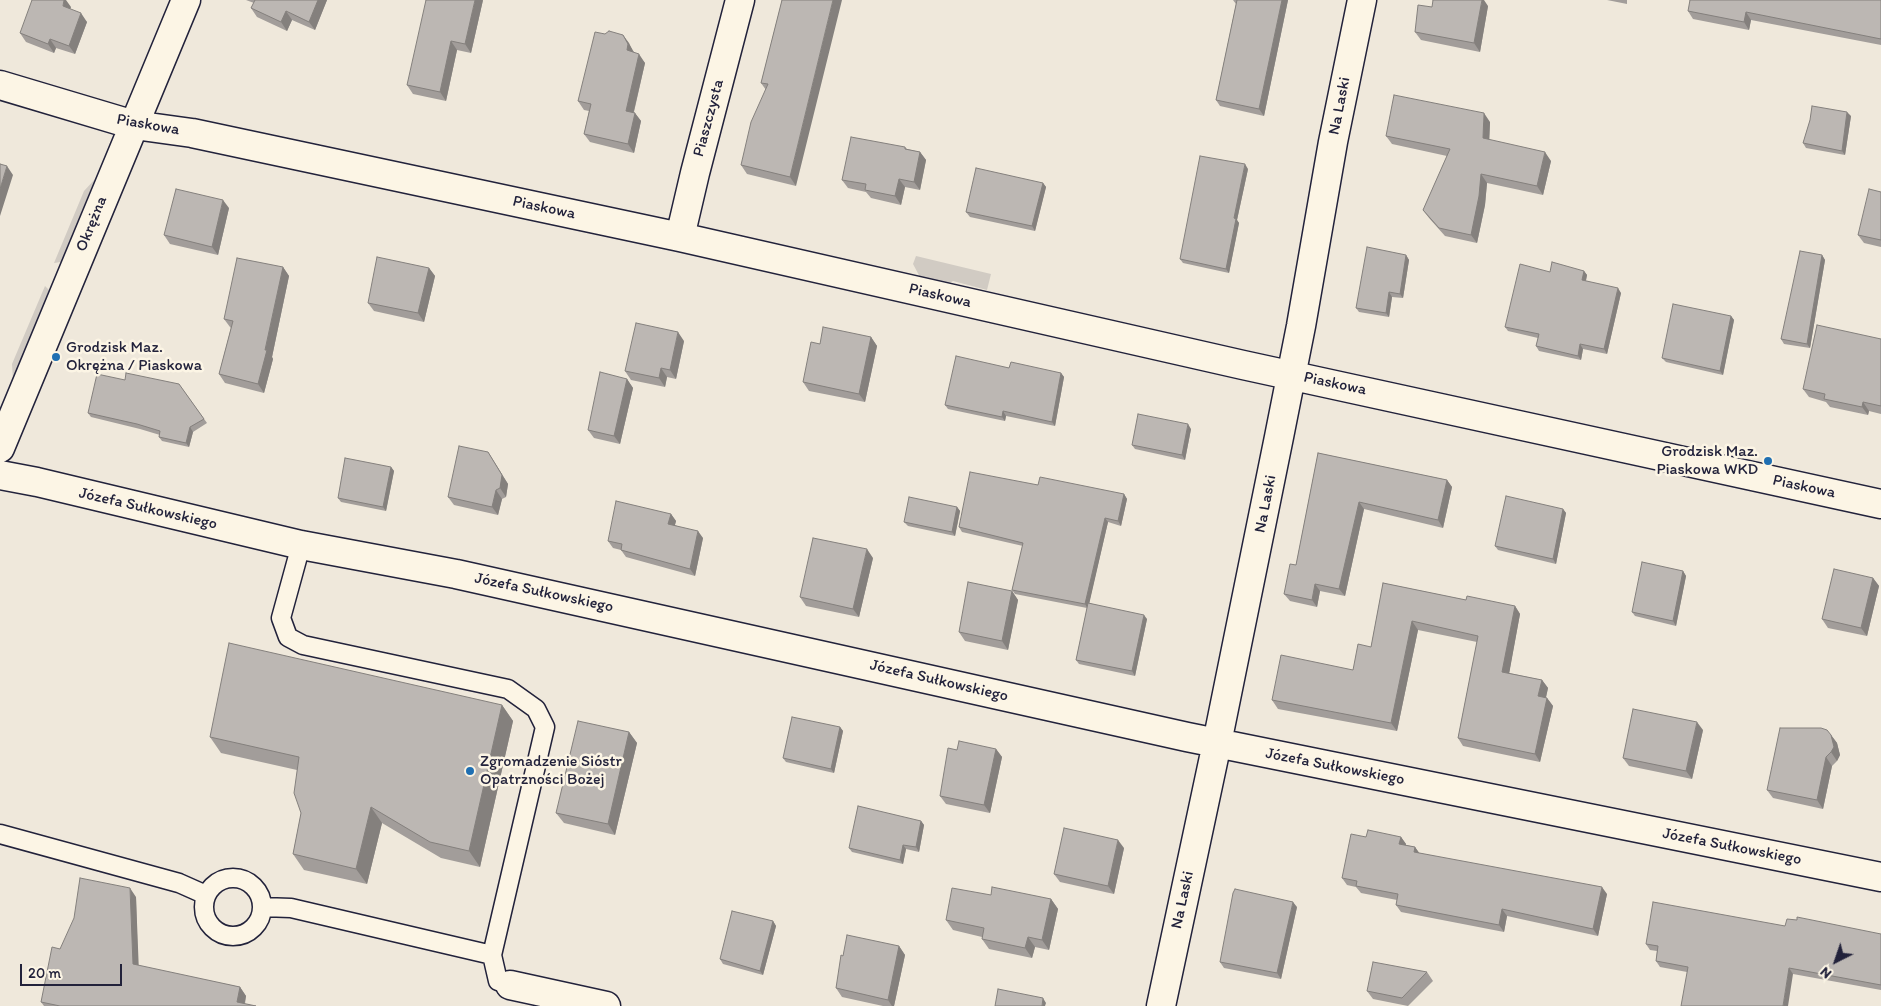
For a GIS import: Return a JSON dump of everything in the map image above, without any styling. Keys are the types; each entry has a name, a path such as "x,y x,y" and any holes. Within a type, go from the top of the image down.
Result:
{"street":[{"name":"Okrężna","path":"0,448 186,0"},
{"name":"Piaszczysta","path":"680,238 740,0"},
{"name":"Na Laski","path":"1161,1006 1217,743 1291,375 1333,142 1362,0"},
{"name":"Piaskowa","path":"0,85 134,125 192,133 680,238 1291,375 1881,504"},
{"name":"Józefa Sułkowskiego","path":"0,475 37,482 301,545 456,574 1217,743 1881,877"},
{"path":"510,985 606,1006"}],"lane":[{"path":"301,545 281,618 288,637 303,645 508,689 536,709 545,727 492,955 498,981 510,985"},
{"path":"0,834 178,883 206,895"},
{"path":"229,878 248,882 255,888 260,897 262,906 261,916 256,925 241,936 231,937 222,935 214,930 204,914 206,895 220,881 229,878"},
{"path":"262,906 291,908 492,955"}],"shaded area":[{"path":"95,179 61,262 54,263 84,191"},
{"path":"916,256 991,274 987,290 953,281 946,285 921,279 913,264"},
{"path":"45,286 49,290 13,380 12,364"}],"building":[{"path":"32,0 64,0 63,6 81,13 69,46 50,39 48,44 20,33"},
{"path":"255,0 318,0 309,22 286,11 281,22 251,8"},
{"path":"426,0 475,0 465,44 451,41 440,92 407,85"},
{"path":"782,0 833,0 790,177 741,165 751,122 768,84 761,83"},
{"path":"1237,0 1282,0 1259,109 1216,100"},
{"path":"1433,0 1482,0 1474,43 1415,32 1418,5 1432,7"},
{"path":"1690,0 1881,0 1881,39 1746,12 1744,22 1688,11"},
{"path":"609,31 623,35 628,44 627,50 639,54 626,111 635,113 628,144 584,134 591,104 578,101 595,32 605,34"},
{"path":"1394,95 1484,113 1483,138 1545,152 1537,186 1481,174 1479,196 1471,235 1439,228 1423,210 1450,149 1386,136"},
{"path":"1812,106 1847,112 1842,151 1803,143"},
{"path":"851,137 905,147 905,149 920,152 914,182 899,179 895,196 865,190 866,184 842,180"},
{"path":"1200,156 1245,164 1226,269 1180,259"},
{"path":"0,164 7,166 0,189"},
{"path":"976,168 1043,183 1032,226 966,212"},
{"path":"176,189 223,200 212,247 164,235"},
{"path":"1869,189 1881,192 1881,240 1858,235"},
{"path":"1367,247 1406,255 1400,294 1389,292 1386,313 1356,308"},
{"path":"1800,251 1822,255 1807,344 1781,339"},
{"path":"377,257 429,268 418,313 368,303"},
{"path":"237,258 283,267 265,350 267,350 258,384 219,374 233,321 224,319"},
{"path":"1552,262 1584,271 1582,280 1618,288 1604,349 1580,344 1578,356 1536,346 1539,334 1505,327 1520,264 1550,272"},
{"path":"1673,304 1731,316 1720,371 1662,358"},
{"path":"636,323 678,332 670,370 661,368 659,378 625,371"},
{"path":"1817,325 1881,339 1881,406 1863,402 1862,407 1824,399 1825,394 1803,389"},
{"path":"823,327 871,337 859,394 803,382 811,342 820,344"},
{"path":"956,356 1009,368 1011,362 1061,373 1052,422 1003,411 1002,417 945,405"},
{"path":"600,372 627,379 614,436 588,430"},
{"path":"126,373 179,384 204,419 190,427 186,443 159,437 160,431 88,413 97,374 125,380"},
{"path":"1138,414 1188,424 1182,455 1132,445"},
{"path":"459,446 488,452 502,475 500,488 496,490 492,507 448,497"},
{"path":"1318,453 1447,480 1438,520 1359,502 1339,589 1315,584 1312,600 1284,594 1290,564 1296,565"},
{"path":"345,458 391,467 383,507 338,498"},
{"path":"970,472 1038,485 1040,477 1124,494 1118,521 1105,518 1085,604 1012,590 1023,543 959,527"},
{"path":"1506,496 1563,509 1553,559 1495,546"},
{"path":"909,497 957,507 952,532 904,522"},
{"path":"616,501 671,514 668,524 698,531 690,569 621,550 622,544 608,541"},
{"path":"813,538 867,549 853,609 800,597"},
{"path":"1642,562 1683,571 1673,621 1632,612"},
{"path":"1834,569 1873,578 1861,628 1822,619"},
{"path":"968,582 1012,591 1002,641 959,632"},
{"path":"1383,583 1466,600 1467,596 1515,606 1502,672 1542,680 1538,696 1547,698 1535,754 1458,738 1478,636 1412,621 1391,723 1272,700 1281,655 1353,670 1358,644 1371,647"},
{"path":"1088,603 1144,615 1132,671 1076,660"},
{"name":"Zgromadzenie Sióstr Opatrzności Bożej","path":"229,643 502,705 469,851 430,842 371,807 356,869 293,854 301,813 294,793 299,757 210,737"},
{"path":"1633,709 1697,722 1686,771 1623,758"},
{"path":"792,717 840,727 831,769 783,758"},
{"path":"578,721 629,732 608,824 556,813"},
{"path":"1780,728 1821,728 1827,730 1831,735 1834,747 1826,757 1817,800 1767,790"},
{"path":"959,741 996,749 984,805 940,796 948,748 957,750"},
{"path":"858,806 921,821 916,847 903,845 900,860 849,848"},
{"path":"1064,828 1118,840 1108,886 1054,874"},
{"path":"1368,830 1401,837 1399,844 1415,847 1414,852 1602,887 1593,929 1502,909 1499,925 1396,905 1398,894 1356,886 1357,881 1342,878 1351,834 1366,837"},
{"path":"80,878 130,888 133,964 240,987 237,1002 256,1006 60,1006 41,1002 52,947 60,949 74,918"},
{"path":"992,887 1051,899 1042,940 1028,937 1025,948 982,939 984,928 946,920 952,888 991,895"},
{"path":"1235,889 1293,902 1277,973 1220,962"},
{"path":"1653,902 1785,926 1787,919 1797,920 1797,917 1881,934 1881,985 1789,968 1783,1006 1681,1006 1688,967 1656,961 1658,946 1646,944"},
{"path":"732,911 773,921 760,971 720,959"},
{"path":"847,935 899,946 888,1000 836,988 841,955 843,956"},
{"path":"1373,962 1427,972 1402,998 1367,991"},
{"path":"998,989 1043,998 1042,1006 995,1006"}],"place":[{"name":"Grodzisk Maz. Okrężna / Piaskowa","path":"56,357"},
{"name":"Grodzisk Maz. Piaskowa WKD","path":"1768,461"},
{"name":"Zgromadzenie Sióstr Opatrzności Bożej","path":"470,771"}]}
